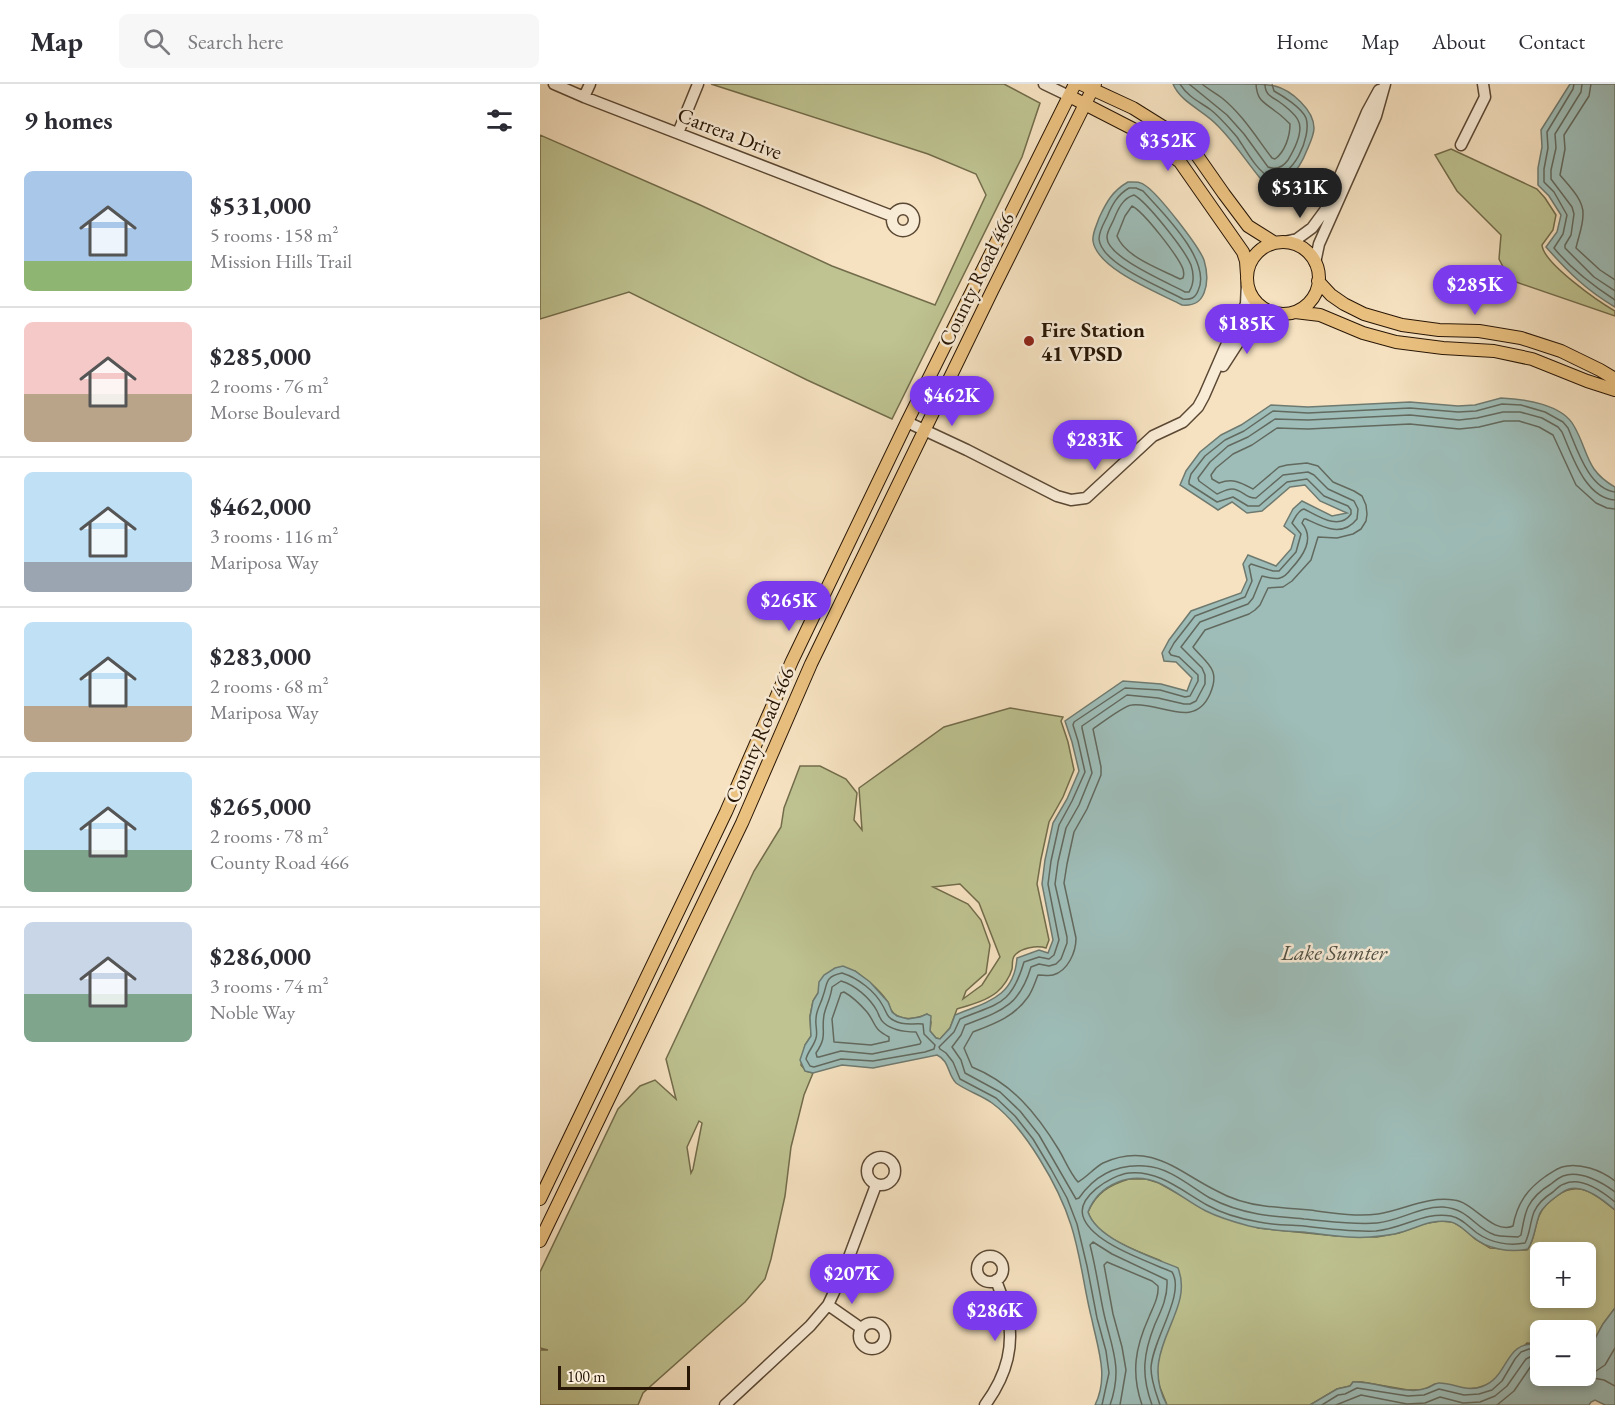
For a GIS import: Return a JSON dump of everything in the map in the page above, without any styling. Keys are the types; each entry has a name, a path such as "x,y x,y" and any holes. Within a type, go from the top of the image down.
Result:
{"main road":[{"name":"County Road 466","path":"540,1199 717,832 792,661 907,422 1075,84"},
{"name":"County Road 466","path":"540,1241 719,872 811,664 1084,104 1090,86"},
{"path":"1090,86 1165,128 1196,154 1248,226 1279,243"},
{"path":"1069,96 1144,135 1180,162 1242,252 1246,261 1247,279 1250,293 1266,310 1286,314 1304,307 1316,291 1318,281 1315,263 1305,250 1295,244 1279,243 1263,248 1255,255 1247,279"},
{"path":"1318,281 1331,295 1364,315 1402,326 1479,331 1521,338 1561,351 1600,369 1615,379"},
{"path":"1295,312 1320,315 1363,333 1396,342 1494,351 1532,359 1615,390"}],"street":[{"name":"Carrera Drive","path":"555,84 892,216"},
{"path":"584,97 590,84"},
{"path":"678,133 698,84"},
{"path":"1044,84 1069,96"},
{"path":"1279,243 1297,238 1312,228 1326,209 1367,112 1383,84"},
{"path":"1315,263 1319,244 1376,116 1383,84"},
{"path":"1461,145 1485,97 1483,84 1478,84"},
{"path":"907,422 1057,496 1071,500 1086,498 1153,436 1184,422 1198,407 1246,304 1247,279"},
{"path":"1209,386 1245,332 1259,321 1276,313"},
{"path":"725,1405 810,1326 828,1305 876,1185"},
{"path":"985,1405 1002,1378 1009,1351 1008,1320 996,1280"},
{"path":"828,1305 861,1328"}],"green space":[{"path":"711,84 1004,84 1040,103 1022,157 892,419 807,380 629,292 540,319 540,135 832,266 935,305 986,195 976,174 928,154"},
{"path":"1451,149 1537,189 1556,215 1553,230 1542,245 1545,253 1573,281 1615,311 1615,316 1510,280 1499,259 1501,235 1457,191 1435,155"},
{"path":"1010,708 1063,717 1061,721 1074,770 1049,822 1037,884 1049,940 1046,948 1029,948 1015,955 1010,975 1002,987 988,998 957,1009 950,1028 940,1039 930,1031 931,1022 927,1014 903,1018 894,1014 880,993 855,971 818,993 813,1001 810,1016 811,1036 805,1045 801,1065 806,1071 813,1073 804,1095 791,1147 785,1196 765,1279 745,1302 643,1393 638,1405 540,1405 540,1350 548,1350 540,1348 540,1272 618,1109 640,1086 655,1080 676,1099 666,1059 754,871 781,827 784,808 800,766 820,766 846,779 857,793 854,820 862,830 859,788 944,727","holes":["960,884 979,903 1000,957 982,985 963,999 966,991 986,973 990,945 981,920 968,904 933,887","699,1121 702,1123 691,1173 687,1147"]},
{"path":"1129,1179 1146,1179 1258,1228 1336,1236 1377,1237 1399,1233 1423,1224 1440,1221 1453,1222 1490,1248 1527,1250 1530,1245 1530,1308 1596,1308 1596,1242 1532,1242 1539,1216 1545,1207 1566,1191 1581,1189 1602,1199 1615,1210 1615,1308 1596,1337 1596,1320 1530,1320 1530,1343 1527,1343 1504,1367 1498,1377 1489,1384 1477,1388 1465,1389 1435,1384 1423,1390 1408,1390 1353,1382 1350,1386 1337,1389 1310,1405 1167,1405 1159,1385 1157,1367 1168,1329 1161,1261 1119,1242 1092,1221 1088,1212 1091,1205 1109,1187"}],"water":[{"path":"1173,84 1263,84 1288,92 1306,108 1313,121 1313,136 1300,165 1290,177 1283,180 1276,182 1260,178 1224,132 1187,102"},
{"path":"1570,84 1615,84 1615,307 1578,280 1546,247 1557,232 1561,215 1549,196 1538,185 1542,147 1541,130"},
{"path":"1128,182 1142,183 1160,199 1194,243 1204,260 1207,281 1202,296 1196,303 1182,305 1145,287 1105,261 1097,251 1093,238 1099,218 1110,198"},
{"name":"Lake Sumter","path":"1501,398 1531,401 1561,412 1574,426 1598,474 1615,487 1615,1210 1587,1191 1575,1188 1567,1190 1542,1210 1528,1249 1506,1250 1485,1244 1457,1224 1444,1221 1394,1234 1371,1237 1342,1237 1255,1227 1232,1221 1200,1208 1159,1183 1138,1179 1117,1182 1108,1187 1093,1202 1088,1212 1093,1222 1114,1239 1140,1253 1178,1268 1181,1285 1180,1301 1158,1366 1159,1385 1167,1405 1095,1405 1101,1384 1101,1363 1071,1225 1058,1193 1028,1142 1017,1127 992,1103 956,1083 944,1061 937,1055 873,1068 842,1065 813,1073 805,1071 800,1060 811,1036 810,1017 819,982 824,975 835,968 843,966 855,971 870,982 897,1016 908,1019 927,1014 931,1016 930,1031 940,1039 950,1028 955,1015 997,997 1004,990 1015,971 1017,958 1039,950 1048,953 1053,940 1042,884 1045,860 1053,823 1079,771 1065,721 1123,681 1161,684 1187,691 1192,678 1176,662 1164,661 1162,653 1191,611 1241,593 1247,580 1243,564 1248,555 1276,566 1291,549 1295,535 1284,526 1293,509 1302,501 1332,516 1347,513 1320,501 1305,485 1290,487 1262,511 1247,513 1232,502 1218,510 1180,485 1186,471 1200,452 1221,435 1271,405 1308,407 1410,402 1475,405"},
{"path":"1615,1308 1615,1405 1605,1405 1595,1400 1589,1405 1310,1405 1337,1389 1350,1386 1353,1382 1413,1390 1425,1389 1439,1383 1465,1388 1481,1387 1498,1376 1513,1353 1528,1344 1530,1344 1530,1386 1596,1386 1596,1337"}],"place":[{"name":"Fire Station 41 VPSD","path":"1029,341"}]}
